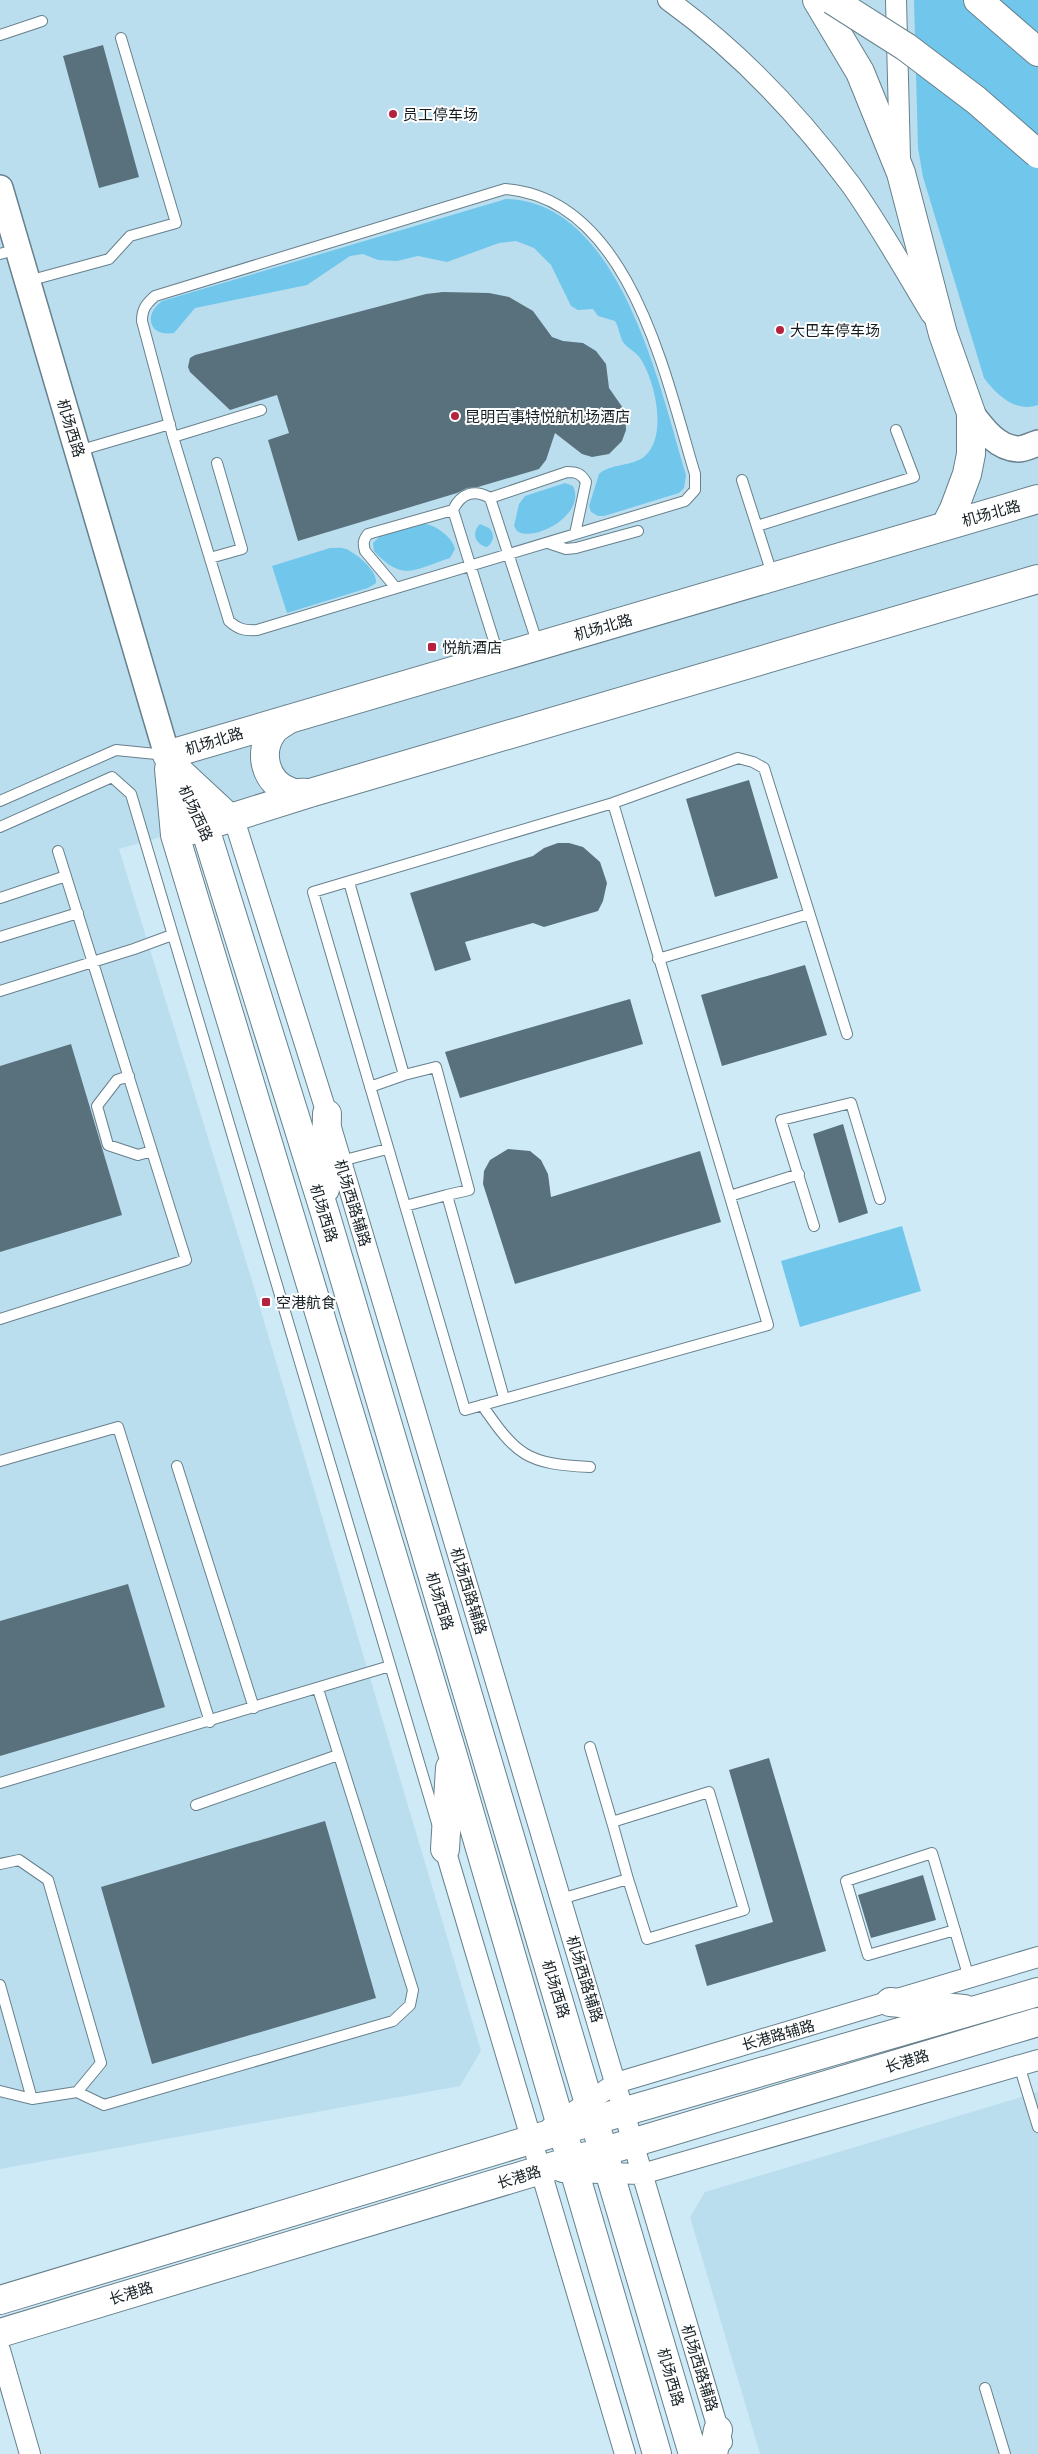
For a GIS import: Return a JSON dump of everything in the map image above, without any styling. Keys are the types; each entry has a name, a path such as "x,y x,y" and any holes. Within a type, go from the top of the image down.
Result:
{"main road":[{"path":"817,0 860,72 901,172 943,334 971,413 971,454 967,474 946,525"},
{"path":"832,0 906,47 968,94 1038,154"},
{"path":"978,0 1038,52"},
{"name":"机场北路","path":"167,755 1038,499"},
{"path":"175,835 310,792 1038,579"},
{"path":"290,718 274,729 265,746 265,765 275,782 291,792 310,792"},
{"name":"机场西路","path":"167,755 204,825 325,1213 694,2454"},
{"name":"机场西路","path":"167,755 175,835 451,1749 657,2454"},
{"path":"325,1213 327,1114"},
{"path":"445,1849 451,1749"},
{"name":"长港路","path":"0,2300 531,2140 593,2111 624,2111 1038,1992"},
{"path":"890,2002 978,2010"},
{"name":"长港路","path":"0,2332 540,2171 608,2162 634,2143 1038,2022"}],"street":[{"path":"668,0 729,49 784,102 851,186 943,334"},
{"path":"896,0 901,172"},
{"name":"机场西路","path":"0,188 9,252 28,281 167,755"},
{"path":"971,413 984,431 999,443 1019,449 1038,443"},
{"name":"机场西路辅路","path":"167,755 233,816 327,1114 634,2143 719,2446"},
{"path":"445,1849 625,2454"},
{"name":"长港路辅路","path":"593,2111 616,2083 1038,1957"},
{"path":"608,2162 642,2174 1038,2060"},
{"path":"0,2350 30,2454"}],"lane":[{"path":"0,35 42,21"},
{"path":"28,281 109,259 130,236 176,223 121,38"},
{"path":"505,189 522,190 543,198 566,211 583,226 597,240 631,287 651,330 696,484 695,490 685,501 257,630 245,631 228,621 170,424 142,321 142,311 146,303 155,296 505,189"},
{"path":"173,437 261,410"},
{"path":"78,451 170,424"},
{"path":"757,526 914,477 896,430"},
{"path":"210,558 242,549 217,463"},
{"path":"500,658 453,510 457,501 464,495 474,492 490,498 567,472 575,472 582,476 586,482 575,534"},
{"path":"742,480 773,576"},
{"path":"490,498 510,554 538,646"},
{"path":"396,588 365,551 364,538 368,534 453,510"},
{"path":"548,542 566,549 576,548 638,531"},
{"path":"0,801 116,750 167,755"},
{"path":"613,803 768,1325 465,1410 313,892 613,803 738,758 754,762 764,768 847,1034"},
{"path":"0,827 112,777 131,794 445,1849"},
{"path":"0,1319 186,1260 58,851"},
{"path":"0,898 66,876"},
{"path":"349,882 404,1075"},
{"path":"0,937 78,913"},
{"path":"658,959 809,914"},
{"path":"0,990 94,962 172,935"},
{"path":"370,1087 436,1066 469,1190 405,1206"},
{"path":"129,1076 117,1080 96,1106 108,1145 138,1155 152,1151"},
{"path":"814,1226 781,1120 851,1103 880,1198"},
{"path":"340,1161 387,1149"},
{"path":"730,1196 798,1174"},
{"path":"447,1195 504,1398"},
{"path":"482,1405 502,1434 520,1452 553,1465 590,1467"},
{"path":"0,1461 118,1427 210,1722"},
{"path":"177,1466 254,1708"},
{"path":"0,1783 210,1722 390,1666"},
{"path":"0,2091 32,2099 77,2092 104,2105 393,2020 410,2006 413,1990 318,1689"},
{"path":"590,1747 628,1879 647,1939 744,1910 709,1792 612,1822"},
{"path":"196,1805 338,1755"},
{"path":"955,1930 868,1955 846,1881 932,1853 955,1930 969,1978"},
{"path":"0,1864 18,1860 48,1880 101,2063 77,2092"},
{"path":"561,1899 628,1879"},
{"path":"0,1984 32,2099"},
{"path":"1019,2066 1038,2127"},
{"path":"985,2388 1006,2454"}],"shaded area":[{"path":"0,0 1038,0 1038,584 119,849 250,1274 481,2051 460,2086 0,2169"},
{"path":"914,0 1038,0 1038,405 1022,407 1007,401 984,378 923,177 918,148"},
{"path":"506,199 546,208 579,231 607,265 629,306 648,350 663,396 686,475 684,488 679,493 604,516 598,516 591,512 589,506 599,474 609,468 640,459 652,447 656,435 657,422 654,393 640,358 623,342 615,321 598,316 593,309 578,310 571,306 551,265 534,248 516,241 499,243 447,262 418,256 397,261 378,260 363,254 350,256 307,285 195,308 174,333 159,332 152,324 152,312 162,301"},
{"path":"565,483 573,486 575,497 572,507 566,516 545,530 525,534 517,531 514,526 519,504 525,496"},
{"path":"425,524 439,529 454,545 455,549 450,558 410,571 393,567 374,551 373,543 380,536"},
{"path":"480,524 489,528 493,535 487,547 483,546 476,538 477,527"},
{"path":"330,548 344,548 355,554 374,573 376,583 368,588 287,613 272,566"},
{"path":"902,1226 921,1291 800,1327 781,1261"},
{"path":"1038,2092 1038,2454 760,2454 690,2217 705,2192"}],"building":[{"path":"103,45 139,177 99,188 63,56"},
{"name":"昆明百事特悦航机场酒店","path":"443,292 489,293 509,297 533,311 552,337 563,341 583,343 596,351 606,364 609,388 625,411 626,430 622,441 609,454 592,457 582,454 555,433 546,460 539,469 478,487 467,488 457,493 298,541 268,440 289,433 277,395 230,410 190,372 188,367 190,358 195,355 426,294"},
{"path":"749,780 778,878 715,897 686,799"},
{"path":"558,843 569,843 583,847 600,862 607,883 603,901 598,911 544,927 533,923 465,942 471,960 435,971 410,893 533,856 544,848"},
{"path":"805,965 827,1035 722,1066 701,995"},
{"path":"630,999 643,1044 460,1098 445,1052"},
{"path":"71,1044 122,1215 0,1252 0,1066"},
{"path":"843,1124 868,1213 839,1223 813,1134"},
{"path":"508,1149 530,1151 541,1160 548,1174 551,1197 700,1151 721,1222 515,1284 483,1184 484,1171 490,1160"},
{"path":"128,1584 165,1707 0,1756 0,1621"},
{"path":"769,1758 826,1951 707,1986 695,1945 773,1922 729,1770"},
{"path":"325,1821 376,1998 152,2064 101,1887"},
{"path":"923,1875 936,1920 871,1938 858,1895"}],"place":[{"name":"员工停车场","path":"393,114"},
{"name":"大巴车停车场","path":"780,330"},
{"name":"昆明百事特悦航机场酒店","path":"455,416"},
{"name":"悦航酒店","path":"432,647"},
{"name":"空港航食","path":"266,1302"}]}
